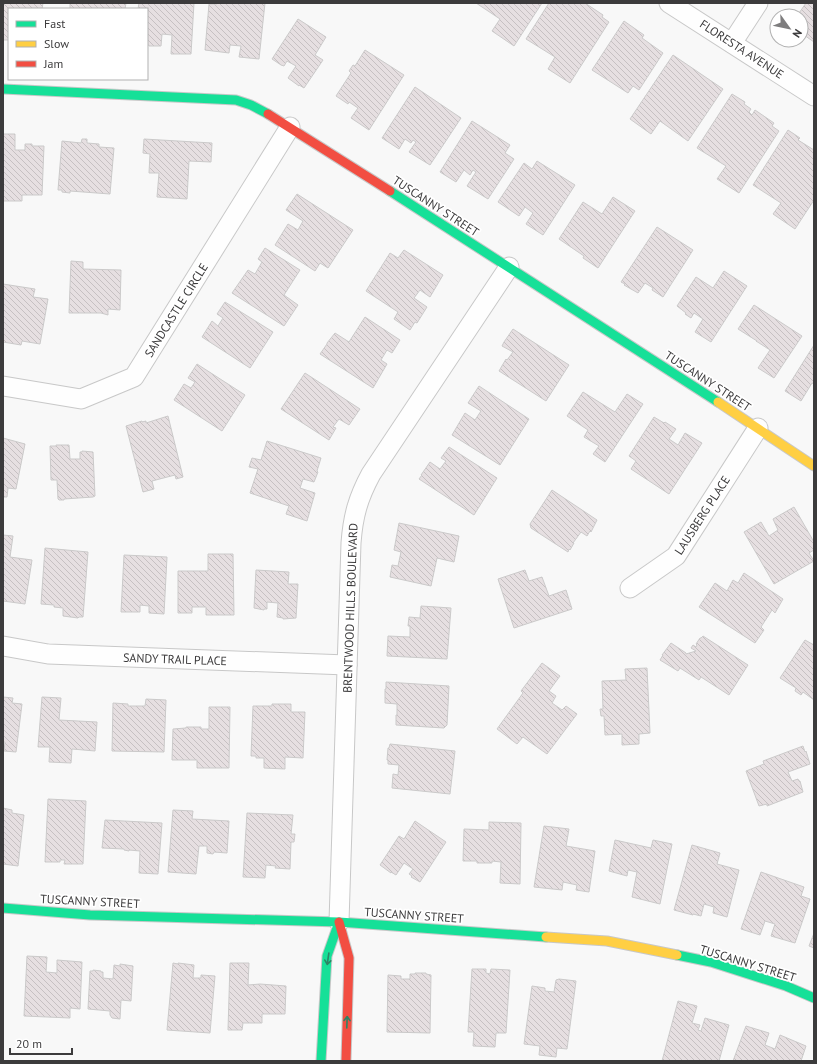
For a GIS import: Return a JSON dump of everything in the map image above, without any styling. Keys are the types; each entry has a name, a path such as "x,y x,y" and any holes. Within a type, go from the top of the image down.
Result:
{"street":[{"name":"FLORESTA AVENUE","path":"670,3 814,96"},
{"path":"732,43 758,3"},
{"name":"TUSCANNY STREET","path":"3,89 236,100 250,104 290,127 509,267 758,428 814,466"},
{"name":"SANDCASTLE CIRCLE","path":"3,386 81,399 134,377 290,127"},
{"name":"BRENTWOOD HILLS BOULEVARD","path":"346,1061 349,958 340,922 352,530 356,508 371,474 509,267"},
{"name":"LAUSBERG PLACE","path":"630,588 676,556 758,428"},
{"name":"SANDY TRAIL PLACE","path":"3,646 48,654 347,665"},
{"name":"TUSCANNY STREET","path":"3,908 90,915 340,922 607,941 711,962 786,986 814,998"},
{"name":"BRENTWOOD HILLS BOULEVARD","path":"321,1061 327,956 340,922"}],"building":[{"path":"3,3 43,3 42,8 8,8 8,40 3,40"},
{"path":"70,3 126,3 125,8 70,8"},
{"path":"139,3 194,3 191,54 171,54 172,35 162,34 161,46 149,46 148,8 138,8"},
{"path":"265,3 259,59 239,57 241,46 230,45 229,53 205,50 209,4"},
{"path":"476,3 542,3 514,46 492,31 500,19"},
{"path":"549,3 585,3 603,15 602,17 609,22 570,83 548,69 555,57 526,39"},
{"path":"806,3 814,3 814,42 809,39 809,8 803,8"},
{"path":"298,19 326,37 315,55 323,60 304,88 288,78 296,66 287,61 284,66 272,59"},
{"path":"624,21 644,35 642,38 663,53 639,90 633,86 628,93 592,70"},
{"path":"365,50 404,75 369,130 351,118 358,108 349,102 348,104 336,96 351,73 349,71 353,65 355,66"},
{"path":"673,55 723,89 688,141 660,121 651,134 630,119"},
{"path":"415,87 461,118 430,165 409,152 416,142 413,140 411,143 405,139 399,149 382,138"},
{"path":"732,94 745,102 744,104 751,109 749,112 752,115 755,110 774,123 772,126 779,131 739,193 717,179 726,166 697,148"},
{"path":"472,121 510,145 505,153 514,159 488,199 467,186 476,172 473,170 470,175 464,170 456,182 440,172"},
{"path":"788,130 800,138 798,140 814,150 814,200 795,229 773,214 781,203 753,185"},
{"path":"3,134 15,134 15,150 25,150 25,144 32,144 32,146 44,146 42,195 22,195 22,201 3,201"},
{"path":"82,139 87,139 87,143 99,144 99,147 114,148 110,194 70,191 70,193 58,190 62,141 81,143"},
{"path":"144,139 212,143 211,162 189,161 187,199 157,197 159,173 149,173 150,154 143,153"},
{"path":"537,161 575,185 543,235 526,224 533,213 525,207 519,216 498,202 524,163 532,169"},
{"path":"297,194 353,230 328,268 320,263 315,271 275,245 288,224 298,230 303,221 286,210"},
{"path":"613,197 635,211 598,268 583,258 584,256 559,239 583,202 602,214"},
{"path":"657,227 693,250 663,297 652,290 653,288 645,283 638,293 621,282"},
{"path":"265,248 300,270 284,295 298,305 284,326 232,293 248,270 255,274 262,262 258,259"},
{"path":"404,250 443,275 430,297 420,290 414,298 427,307 417,323 415,322 410,330 394,319 398,312 366,291 390,253 398,258"},
{"path":"71,261 83,262 83,269 121,270 120,310 108,309 108,315 101,313 69,313"},
{"path":"724,271 747,286 711,342 695,332 703,319 694,313 691,318 677,306 696,277 713,288"},
{"path":"3,284 35,289 33,297 48,299 40,344 22,341 21,345 3,342"},
{"path":"225,302 273,332 250,368 202,337 212,321 218,326 223,318 217,314"},
{"path":"754,305 802,336 774,378 758,368 770,350 738,329"},
{"path":"365,317 400,340 392,353 387,350 381,360 387,364 373,388 320,354 335,333 349,342"},
{"path":"513,329 569,365 546,401 499,371 506,359 507,360 513,352 502,346"},
{"path":"814,345 814,384 812,383 801,401 785,391"},
{"path":"197,364 245,395 222,431 174,400 184,384 191,388 195,382 188,378"},
{"path":"305,373 360,409 349,425 339,419 333,427 336,428 329,440 281,409"},
{"path":"479,386 529,419 500,465 452,435 465,413 475,420 481,411 468,403"},
{"path":"583,392 615,412 627,394 643,404 605,462 593,454 599,446 584,437 588,430 567,416"},
{"path":"168,416 183,477 176,479 175,475 152,481 154,489 143,492 126,426 142,421 146,421 146,423"},
{"path":"654,417 676,429 669,439 678,445 685,433 702,443 669,494 631,469 636,461 629,456"},
{"path":"3,438 25,444 16,489 8,488 7,497 3,497"},
{"path":"267,441 321,458 314,482 303,479 300,488 315,493 307,521 286,514 289,506 250,493 258,469 249,467 252,458 261,460"},
{"path":"69,445 70,459 80,459 80,452 82,451 93,452 95,496 64,500 58,499 57,480 51,480 50,446"},
{"path":"449,447 497,478 474,515 419,479 430,462 440,469 446,461 441,458"},
{"path":"552,490 597,520 591,532 590,531 587,536 581,532 568,552 531,528 530,524"},
{"path":"794,507 814,542 814,550 809,553 814,561 774,584 744,532 761,522 769,536 778,530 773,519"},
{"path":"399,523 459,536 454,562 437,558 431,586 390,577 392,565 398,566 401,552 394,550"},
{"path":"3,535 13,536 10,557 32,560 25,604 3,601"},
{"path":"45,548 88,552 83,617 78,618 63,616 63,608 54,607 54,605 41,604"},
{"path":"208,554 233,554 234,615 206,615 206,607 192,607 192,613 178,613 178,571 208,571"},
{"path":"124,555 167,557 164,614 149,613 149,606 140,605 140,612 121,612"},
{"path":"256,570 289,572 288,584 298,584 296,618 283,619 277,617 278,603 267,602 267,609 264,610 254,608"},
{"path":"525,570 529,581 542,577 549,596 566,590 572,609 514,628 498,579"},
{"path":"744,573 783,599 775,613 772,610 761,627 764,630 755,643 699,607 715,583 727,591 733,580 738,583"},
{"path":"421,606 451,608 447,659 387,656 388,636 410,637 410,626 408,626 409,617 420,618"},
{"path":"703,636 748,665 729,695 701,677 699,680 680,668 678,671 660,660 671,643 686,654 696,651 691,648 693,645 696,647 696,644"},
{"path":"805,640 814,645 814,700 803,692 801,695 795,691 796,688 780,678"},
{"path":"542,663 560,676 549,691 556,696 552,703 562,710 566,706 577,714 547,754 523,737 517,744 497,729 523,693 521,691"},
{"path":"647,668 650,733 639,734 639,744 622,745 622,734 605,735 604,716 601,716 600,709 603,709 602,681 626,680 625,669"},
{"path":"386,682 449,686 447,725 444,728 396,725 397,704 385,703"},
{"path":"3,697 13,698 12,703 22,704 16,752 4,751"},
{"path":"42,697 61,698 59,720 97,722 95,751 72,749 71,763 49,762 50,747 38,747"},
{"path":"146,699 166,700 164,752 112,751 113,703 128,704 128,706 145,706"},
{"path":"272,704 291,704 291,712 305,712 303,758 285,757 285,769 264,768 264,758 256,758 256,756 251,756 253,706 272,706"},
{"path":"209,707 230,707 229,768 197,768 197,760 172,760 173,729 201,727 201,729 209,729"},
{"path":"390,744 455,751 450,794 392,788 393,774 398,775 399,765 388,764 388,748"},
{"path":"803,746 810,764 788,772 792,781 798,779 800,781 803,792 767,806 767,804 759,806 746,771 764,764 763,761"},
{"path":"48,799 86,801 83,864 64,864 65,860 60,860 60,862 45,862"},
{"path":"3,808 12,810 12,813 24,815 18,866 3,864"},
{"path":"173,810 193,811 192,819 229,821 227,853 207,853 207,846 199,846 196,874 168,872"},
{"path":"247,813 293,815 291,834 295,834 294,842 291,842 290,869 275,868 276,866 266,865 265,878 243,877"},
{"path":"105,820 162,823 158,874 139,873 140,851 102,848"},
{"path":"415,821 446,842 420,882 411,877 412,876 409,874 413,869 404,863 396,875 380,865 399,836 404,839"},
{"path":"489,822 521,823 520,884 500,883 501,862 492,861 492,863 477,863 477,861 463,861 464,829 489,830"},
{"path":"544,826 569,829 566,846 595,851 589,892 576,890 577,885 563,882 562,890 534,887"},
{"path":"615,840 651,848 653,840 672,844 660,904 632,897 637,872 628,870 627,876 609,871"},
{"path":"692,845 720,853 717,864 739,870 727,917 713,913 714,907 704,904 701,916 674,910"},
{"path":"761,872 804,887 801,896 810,899 795,943 771,936 775,924 765,921 760,935 741,929"},
{"path":"814,933 814,948 809,946"},
{"path":"27,956 47,957 46,972 57,973 57,960 82,962 80,1009 70,1008 70,1018 24,1016"},
{"path":"173,963 194,965 193,978 201,978 201,975 215,976 210,1033 167,1030"},
{"path":"230,963 249,963 248,985 260,984 286,986 285,1014 262,1014 262,1023 243,1023 242,1030 228,1030"},
{"path":"120,964 133,966 131,1001 121,1000 120,1019 112,1018 110,1011 88,1009 90,971 101,971 103,972 103,978 113,979 114,965 120,966"},
{"path":"472,969 486,969 486,973 490,974 491,969 510,970 506,1033 496,1033 495,1047 473,1046 474,1032 468,1032"},
{"path":"426,973 431,975 430,1033 387,1032 388,975 401,976 401,979 410,979 410,974"},
{"path":"556,980 576,981 567,1049 557,1048 556,1057 539,1055 540,1046 524,1044 532,986 545,988 545,991 554,992"},
{"path":"678,1001 697,1006 692,1023 700,1025 698,1030 701,1031 705,1018 729,1025 719,1061 662,1061"},
{"path":"746,1026 769,1033 765,1045 775,1049 780,1035 806,1046 801,1061 733,1061"}],"traffic: fast":[{"path":"3,89 236,100 251,105 268,114"},
{"path":"390,191 718,402"},
{"path":"3,908 90,915 339,922 546,937"},
{"path":"321,1061 327,956 339,922"},
{"path":"677,955 711,962 786,986 814,998"}],"traffic: slow":[{"path":"718,402 814,466"},
{"path":"546,937 607,941 677,955"}],"traffic: jam":[{"path":"268,114 390,191"},
{"path":"339,922 349,958 346,1061"}]}
